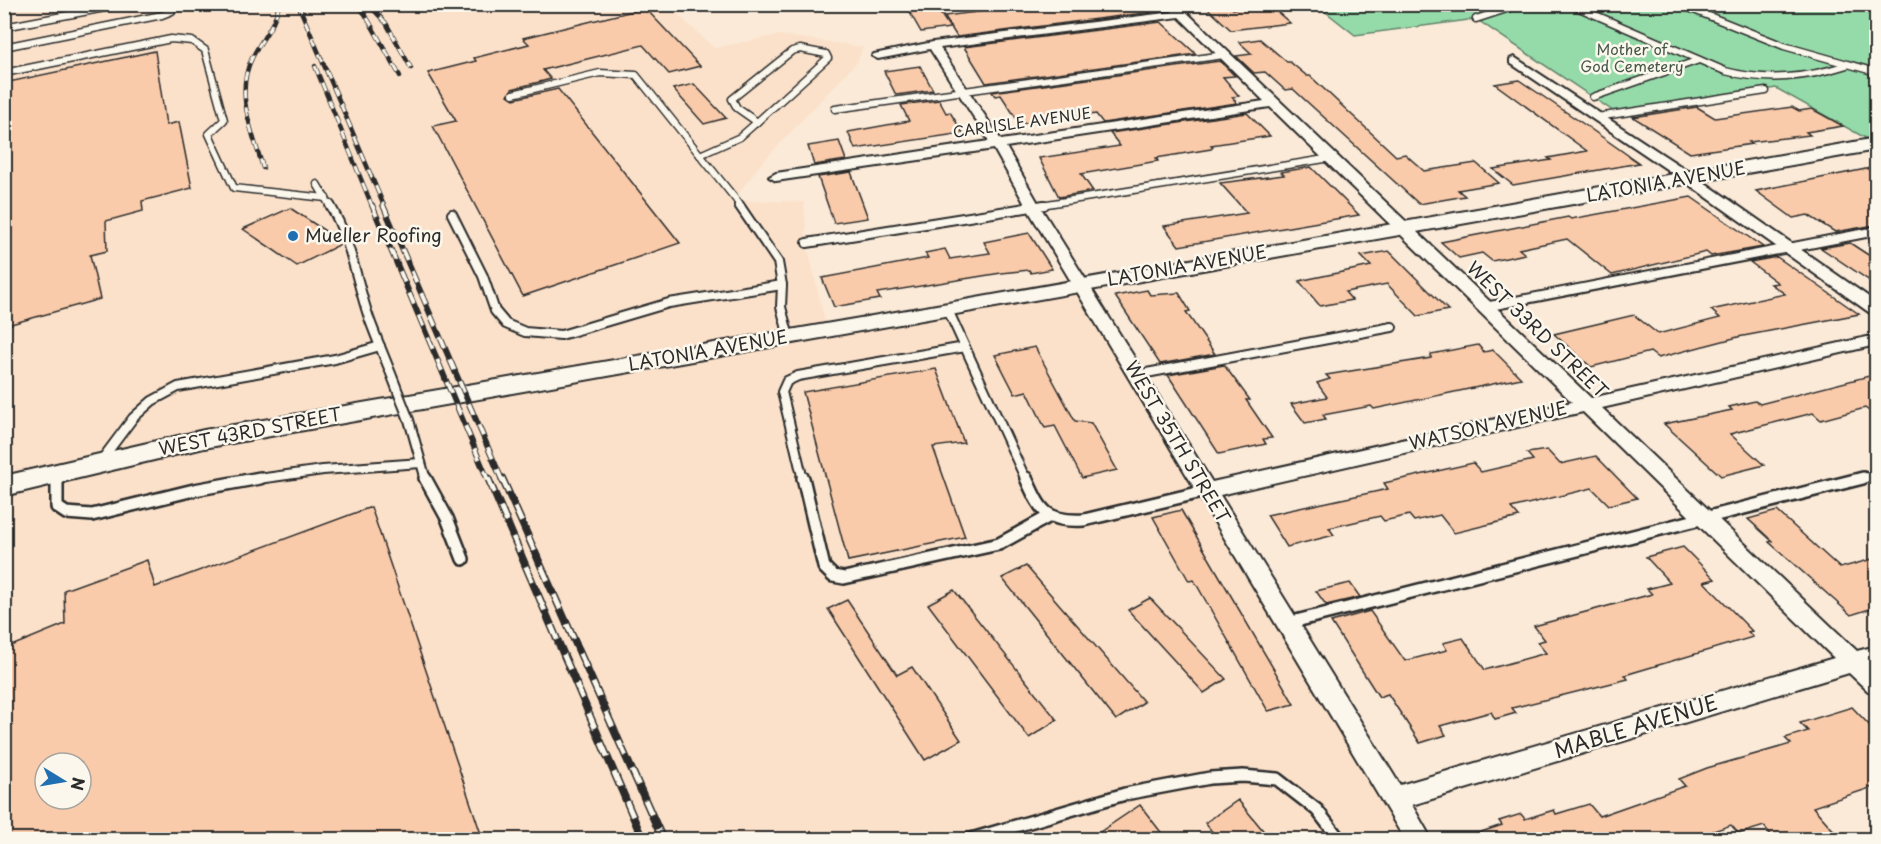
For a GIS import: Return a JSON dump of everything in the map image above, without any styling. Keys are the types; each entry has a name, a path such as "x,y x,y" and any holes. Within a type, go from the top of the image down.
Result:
{"street":[{"path":"878,56 933,45 1176,9"},
{"name":"WEST 33RD STREET","path":"1176,9 1706,519 1865,658 1876,684"},
{"name":"WEST 35TH STREET","path":"933,45 997,143 1034,208 1420,840"},
{"path":"1514,61 1689,178 1876,309"},
{"name":"CARLISLE AVENUE","path":"776,177 1274,103"},
{"name":"LATONIA AVENUE","path":"498,387 948,310 1876,144"},
{"name":"WATSON AVENUE","path":"1206,490 1876,340"},
{"name":"WEST 43RD STREET","path":"4,486 204,439 498,387"},
{"name":"MABLE AVENUE","path":"1395,798 1865,658"}],"lane":[{"path":"4,27 126,4"},
{"path":"4,47 162,15 171,11 171,4"},
{"path":"1476,19 1522,4"},
{"path":"1570,4 1744,77 1768,80 1830,71 1847,65"},
{"path":"1679,4 1746,33 1876,72"},
{"path":"4,73 171,39 192,41 205,50 224,120 210,134 234,188 326,198"},
{"path":"700,155 740,137 757,122 828,58 826,54 800,49 792,51 732,99 737,108 757,122"},
{"path":"835,109 1224,56"},
{"path":"1593,97 1699,60"},
{"path":"513,94 600,73 636,75 743,208 778,262 782,285 781,307 789,337"},
{"path":"1597,117 1766,91"},
{"path":"807,243 1331,158"},
{"path":"317,184 339,220 352,254 380,346 409,420 425,478 447,518 463,559"},
{"path":"452,214 483,276 495,311 506,324 525,332 561,335 669,303 782,285"},
{"path":"1485,307 1876,231"},
{"path":"948,310 1039,507 1048,517 1064,521 1084,520 1206,490"},
{"path":"1136,375 1392,327"},
{"path":"100,462 123,426 156,396 178,387 335,359 380,346"},
{"path":"965,347 798,376 787,381 782,392 824,567 833,576 844,578 999,544 1048,517"},
{"path":"57,472 57,507 64,514 88,516 187,491 278,475 338,468 421,463"},
{"path":"1288,623 1876,475"},
{"path":"968,840 1125,794 1210,778 1243,776 1277,779 1317,810 1340,840"}],"shaded area":[{"path":"5,4 662,4 670,7 714,48 779,35 863,47 858,61 759,166 734,200 804,202 807,244 827,330 1081,285 1420,840 5,840"}],"green space":[{"name":"Mother of God Cemetery","path":"1317,5 1876,5 1876,144 1776,88 1619,115 1476,19 1355,35"}],"building":[{"path":"905,4 934,4 950,28 921,32"},
{"path":"994,4 1144,4 1152,12 957,37 944,16 994,10 991,7 996,7"},
{"path":"1203,4 1228,4 1233,9 1268,4 1290,23 1231,30"},
{"path":"645,8 700,66 669,74 643,45 543,70 551,79 512,89 508,95 514,99 558,89 680,243 523,296 433,126 456,121 428,73 529,44 523,38"},
{"path":"1161,22 1196,54 986,83 964,47"},
{"path":"1260,39 1287,62 1310,76 1396,156 1405,154 1424,171 1476,163 1499,183 1458,190 1465,196 1419,204 1293,89 1285,90 1265,72 1254,73 1236,56 1252,54 1239,42"},
{"path":"155,51 166,125 179,122 192,188 142,201 143,211 106,221 107,251 90,255 100,299 4,326 4,83"},
{"path":"1220,61 1235,76 1223,77 1239,96 1232,97 1237,103 1103,123 1096,114 1020,124 1001,95 995,96 992,92"},
{"path":"920,66 933,90 896,95 884,71"},
{"path":"1519,80 1639,163 1513,185 1493,169 1551,160 1548,158 1587,151 1495,84"},
{"path":"694,84 726,118 704,124 673,89"},
{"path":"939,100 946,113 950,112 963,133 855,149 848,132 909,121 901,105"},
{"path":"1697,107 1715,118 1792,107 1799,111 1812,109 1843,126 1806,132 1810,135 1749,142 1752,144 1690,153 1633,117"},
{"path":"1247,113 1270,136 1211,145 1213,147 1211,149 1156,158 1158,161 1081,174 1093,191 1059,197 1039,158 1120,146 1110,133"},
{"path":"839,141 846,160 814,165 808,146"},
{"path":"1311,167 1359,215 1179,246 1164,226 1247,213 1220,183 1284,175 1281,172"},
{"path":"1876,167 1875,225 1835,232 1808,215 1793,218 1756,191"},
{"path":"851,172 868,218 834,223 818,177"},
{"path":"1691,197 1763,247 1711,256 1706,252 1612,275 1567,239 1519,249 1525,254 1492,261 1482,253 1459,258 1441,242 1568,217 1571,219"},
{"name":"Mueller Roofing","path":"290,208 339,240 341,244 297,266 243,229"},
{"path":"1029,233 1052,269 1031,273 1029,270 1001,273 877,293 880,299 834,307 822,278 928,258 925,253 945,249 950,259 990,253 984,242"},
{"path":"1850,243 1876,260 1876,285 1821,248"},
{"path":"1389,251 1448,310 1418,316 1387,284 1345,292 1352,300 1320,306 1299,281 1371,266 1361,256"},
{"path":"1777,257 1859,314 1738,337 1658,358 1650,352 1591,367 1554,334 1634,315 1658,334 1720,318 1711,310 1785,294 1771,284 1778,283 1750,262"},
{"path":"1147,290 1150,295 1179,293 1190,311 1186,312 1215,354 1160,364 1115,296"},
{"path":"1478,345 1484,352 1493,350 1521,378 1374,409 1371,406 1323,415 1326,419 1305,423 1291,404 1327,397 1317,383 1330,379 1326,375 1431,358 1431,354"},
{"path":"1035,347 1075,421 1091,423 1117,470 1082,478 1055,426 1045,428 1027,391 1015,394 995,355"},
{"path":"1224,365 1250,400 1246,400 1272,438 1263,439 1266,444 1219,454 1168,375"},
{"path":"936,369 964,443 933,447 965,537 848,561 803,392"},
{"path":"1869,376 1876,382 1876,416 1865,408 1821,420 1813,413 1730,434 1764,465 1721,476 1664,424 1732,410 1729,407 1755,401 1760,404"},
{"path":"1547,450 1560,464 1596,456 1637,498 1609,505 1592,488 1511,508 1519,517 1454,533 1440,515 1414,521 1409,515 1384,521 1380,516 1329,528 1334,535 1287,547 1267,515 1388,489 1384,483 1473,463 1481,472 1533,460 1527,453"},
{"path":"371,507 483,840 4,840 4,649 65,624 64,590 147,560 155,587"},
{"path":"1181,510 1294,704 1268,711 1194,580 1189,581 1153,517"},
{"path":"1777,511 1840,568 1876,558 1876,607 1851,615 1769,542 1772,541 1748,519"},
{"path":"1683,547 1715,579 1704,582 1752,631 1748,632 1753,637 1625,675 1628,679 1512,708 1516,713 1495,719 1491,712 1440,726 1446,735 1420,743 1388,694 1379,697 1331,622 1370,611 1405,661 1447,650 1443,643 1463,638 1485,670 1546,653 1537,642 1545,640 1534,626 1652,594 1647,589 1670,583 1646,557"},
{"path":"1026,566 1144,702 1116,720 1002,578"},
{"path":"1350,583 1360,597 1326,605 1316,591"},
{"path":"954,590 1057,720 1029,738 928,604"},
{"path":"1150,598 1226,679 1204,693 1128,610"},
{"path":"847,600 897,675 912,667 961,740 925,760 828,609"},
{"path":"1852,707 1876,732 1876,786 1813,807 1842,840 1775,840 1764,826 1739,834 1731,825 1687,840 1470,840 1469,836 1502,825 1499,821 1521,814 1525,819 1554,810 1556,814 1589,804 1599,816 1685,786 1679,779 1707,768 1791,744 1785,738 1808,731 1800,723"},
{"path":"1238,800 1271,840 1219,840 1205,823"},
{"path":"1140,805 1167,840 1088,840"}],"railway":[{"path":"263,168 250,127 245,85 252,58 271,26 279,4"},
{"path":"298,4 384,206"},
{"path":"356,4 365,14 400,76"},
{"path":"368,4 386,23 411,68"},
{"path":"315,66 372,206"},
{"path":"372,205 488,480"},
{"path":"383,205 502,480"},
{"path":"488,478 643,840"},
{"path":"502,478 663,840"}],"place":[{"name":"Mueller Roofing","path":"293,236"}]}
